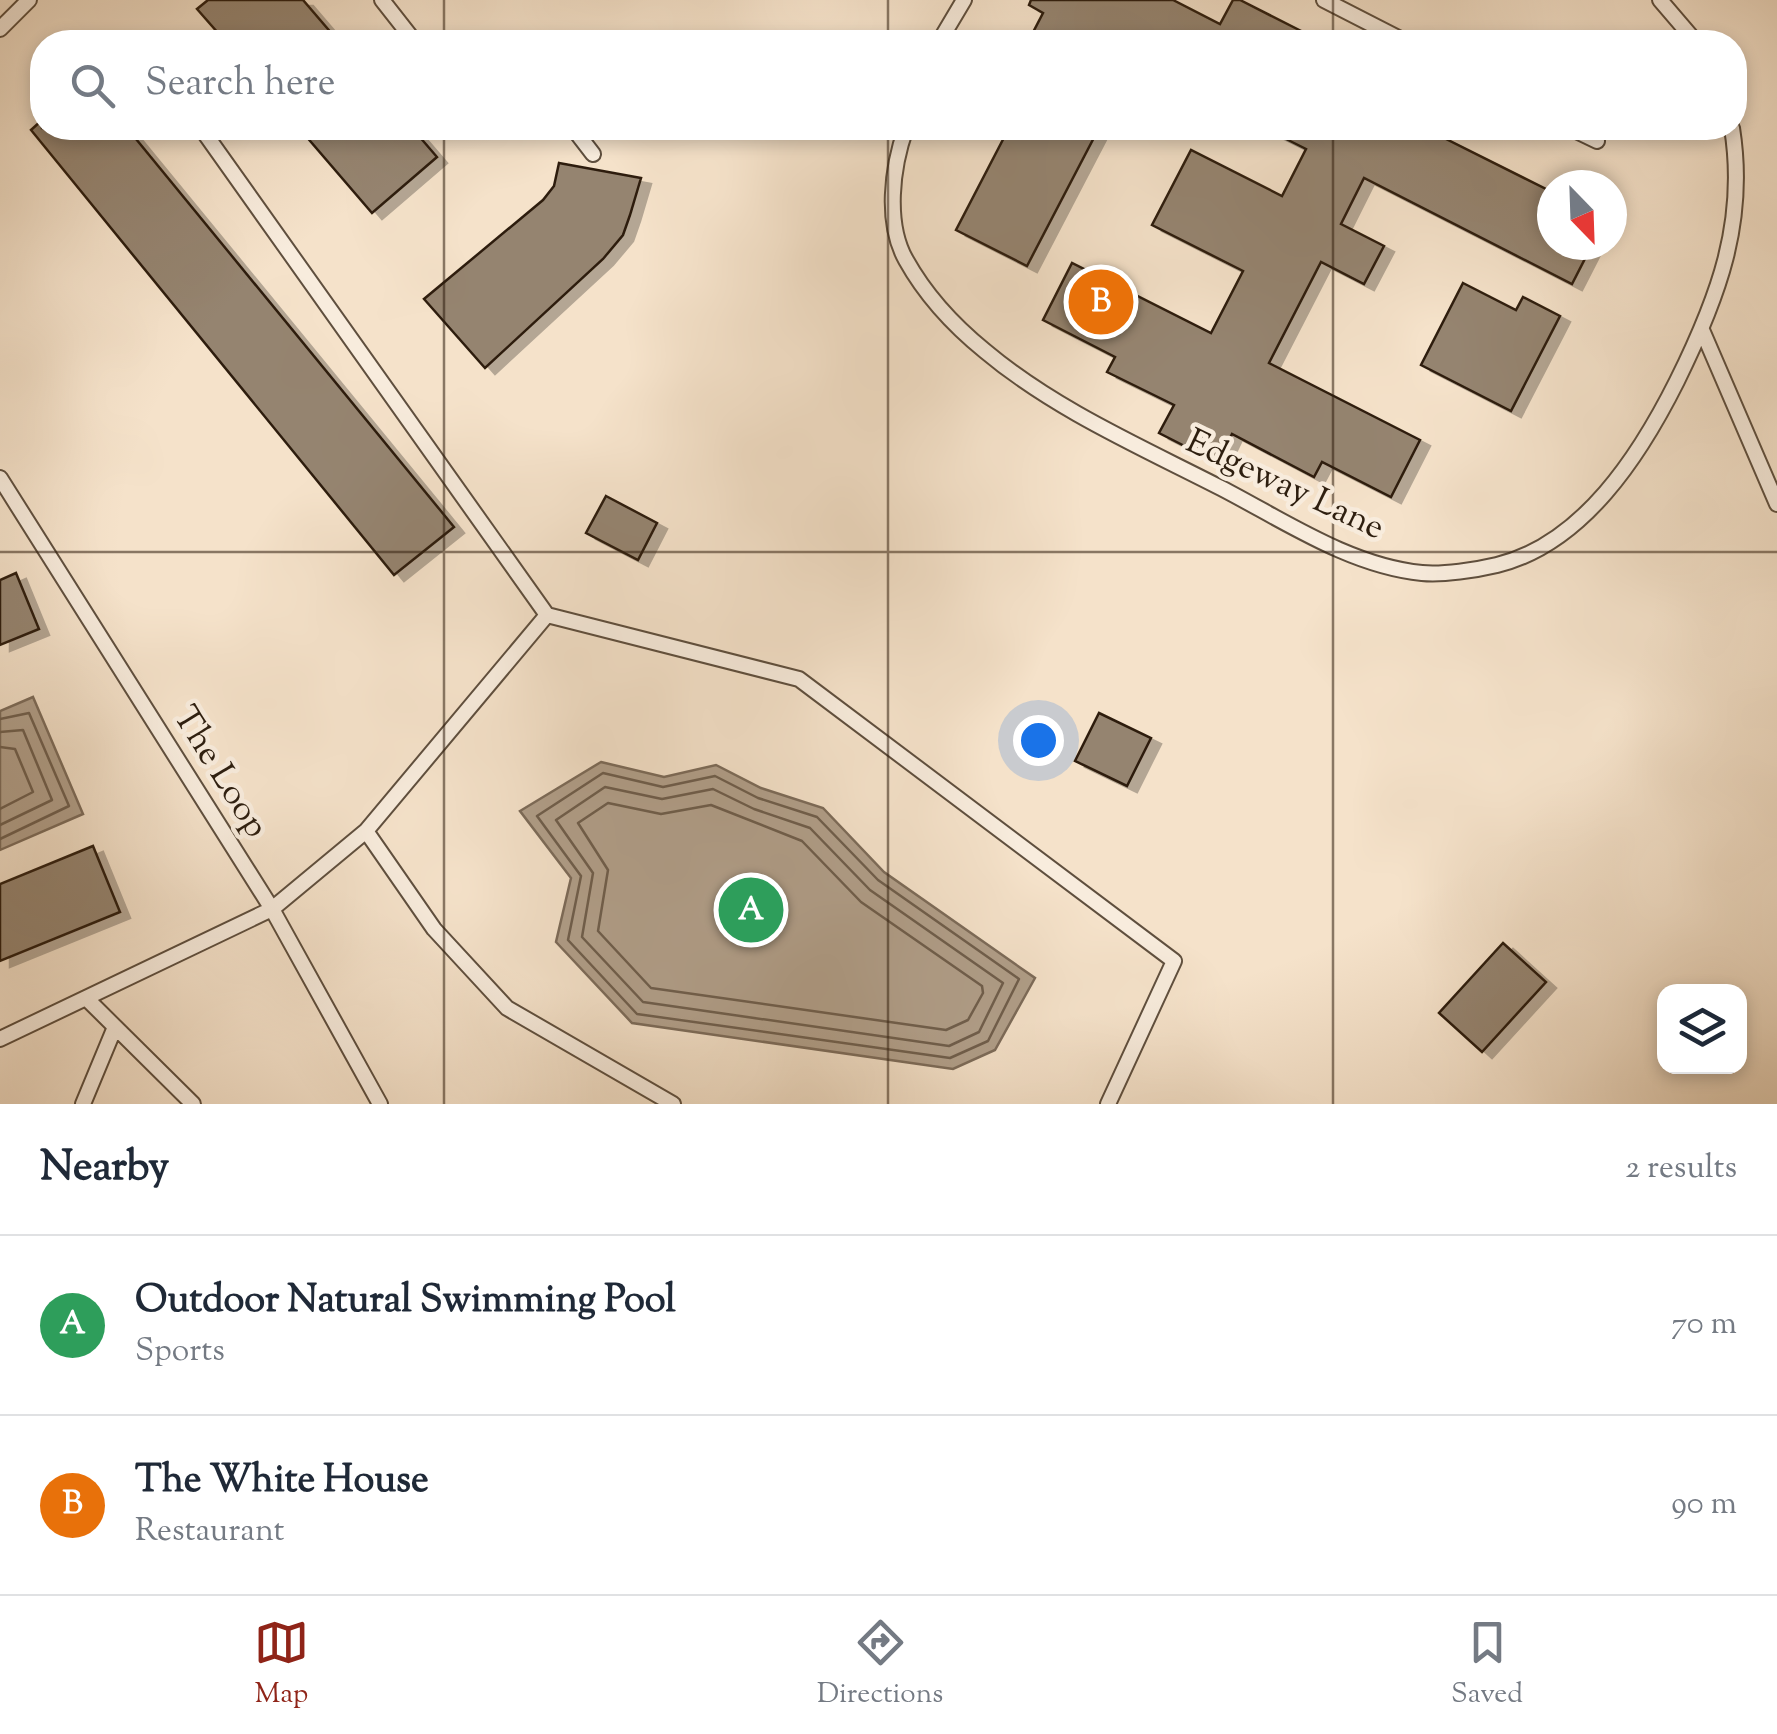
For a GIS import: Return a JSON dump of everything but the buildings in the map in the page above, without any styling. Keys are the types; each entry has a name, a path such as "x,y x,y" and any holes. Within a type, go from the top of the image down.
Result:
{"lane":[{"path":"0,28 30,0"},
{"path":"382,0 406,30"},
{"path":"946,30 964,0"},
{"path":"1324,0 1383,30"},
{"path":"1660,0 1686,30"},
{"path":"210,140 547,614 800,679 1174,961 1108,1104"},
{"path":"582,140 592,154"},
{"name":"Edgeway Lane","path":"904,140 892,210 904,257 937,308 987,354 1077,414 1352,555 1423,573 1497,565 1545,546 1603,496 1657,421 1702,330 1726,264 1740,176 1734,140"},
{"path":"1702,330 1777,504"},
{"name":"The Loop","path":"0,478 57,561 272,910 380,1104"},
{"path":"0,1039 272,910 366,831 547,614"},
{"path":"366,831 434,929 507,1008 673,1104"},
{"path":"86,998 193,1104"},
{"path":"83,1104 115,1027"}],"water":[{"path":"33,697 83,814 0,850 0,711"},
{"path":"601,762 664,777 716,765 761,788 823,808 884,872 1035,978 995,1050 953,1069 632,1023 556,942 571,878 520,811"}],"place":[{"name":"The White House","path":"1101,302"},
{"name":"Outdoor Natural Swimming Pool","path":"751,910"}]}
